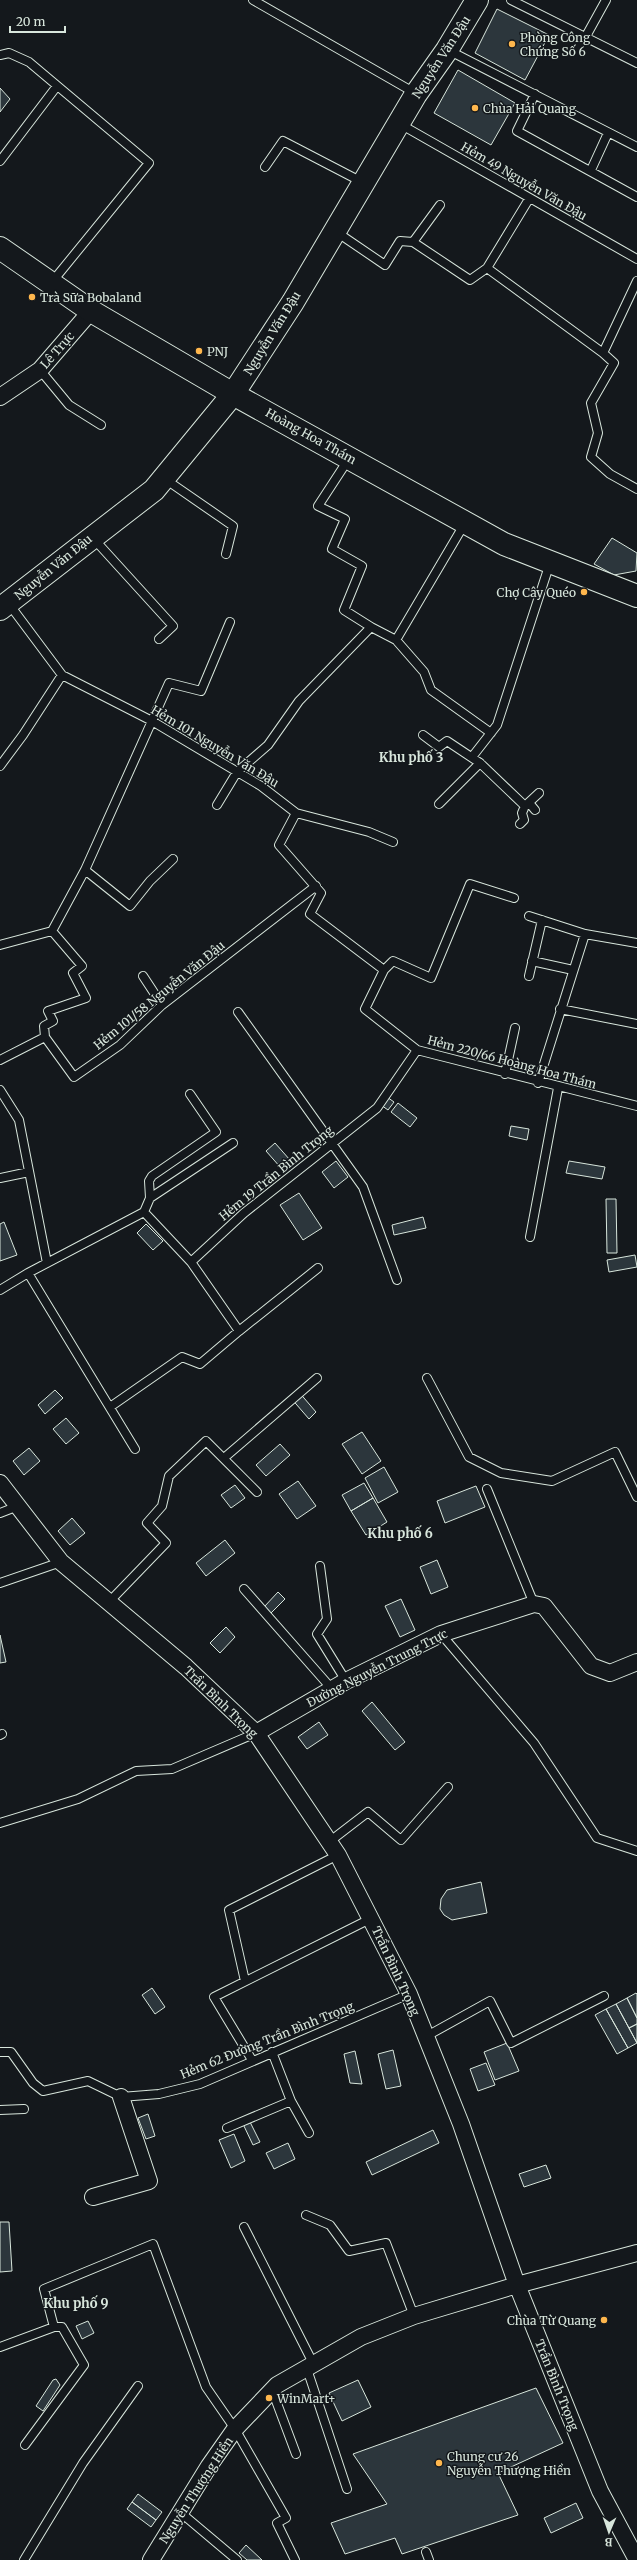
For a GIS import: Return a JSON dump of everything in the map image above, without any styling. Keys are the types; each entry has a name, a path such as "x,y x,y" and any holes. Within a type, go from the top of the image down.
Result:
{"street":[{"name":"Nguyễn Văn Đậu","path":"4,606 91,536 154,490 233,394 293,302 362,182 416,94 447,50 475,1"},
{"name":"Hoàng Hoa Thám","path":"0,248 91,311 233,394 350,457 504,544 637,596"},
{"name":"Lê Trực","path":"0,397 40,370 91,311"},
{"name":"Trần Bình Trọng","path":"0,1483 62,1562 186,1668 256,1733 338,1855 372,1918 409,1994 461,2124 517,2285 600,2491 637,2560"},
{"name":"Đường Nguyễn Trung Trực","path":"256,1733 346,1681 441,1634 534,1604"},
{"path":"534,1604 544,1606 591,1666 610,1673 637,1662"},
{"path":"93,2197 150,2181 121,2097"},
{"name":"Nguyễn Thượng Hiền","path":"151,2560 180,2512 235,2429 277,2385 311,2367 360,2337 414,2316 517,2285 637,2254"}],"lane":[{"path":"253,0 416,94"},
{"path":"511,0 637,63"},
{"path":"585,38 606,0"},
{"path":"447,50 535,94 637,148"},
{"path":"0,55 9,53 29,62 149,163 52,283"},
{"path":"0,161 57,86"},
{"path":"535,94 517,131 591,170 637,197"},
{"name":"Hẻm 49 Nguyễn Văn Đậu","path":"399,123 529,199 637,259"},
{"path":"591,170 608,133"},
{"path":"265,167 282,141 362,182"},
{"path":"334,230 385,265 400,241 413,242 470,280 488,268 529,199"},
{"path":"413,242 440,205"},
{"path":"488,268 509,282 614,363 591,403 598,434 591,457 599,465 630,488 637,489"},
{"path":"603,353 637,281"},
{"path":"40,370 69,405 101,425"},
{"path":"350,457 318,506 345,519 332,549 362,566 344,610 371,627 396,640 424,672 431,690 491,733"},
{"path":"164,478 233,526 226,554"},
{"path":"396,640 465,522"},
{"path":"91,536 173,626 159,639"},
{"path":"472,757 497,725 550,562"},
{"name":"Hẻm 101 Nguyễn Văn Đậu","path":"4,606 62,675 152,721 261,786 296,813"},
{"path":"0,945 52,931 85,870 169,683 202,691 230,622"},
{"path":"217,805 238,772 268,745 299,701 371,627"},
{"path":"0,766 23,735 62,675"},
{"path":"423,735 439,747 447,741 472,757 525,806"},
{"path":"439,804 480,763"},
{"path":"520,824 524,820 522,813 525,806 539,793"},
{"path":"525,806 530,804 535,810"},
{"path":"393,842 369,832 296,813 279,845 321,893 310,914 384,970 393,961 431,978 470,884 514,898"},
{"path":"85,870 130,906 150,881 174,859"},
{"name":"Hẻm 101/58 Nguyễn Văn Đậu","path":"45,1037 74,1077 120,1045 162,1005 316,886"},
{"path":"529,916 586,934 637,943"},
{"path":"529,976 542,920"},
{"path":"0,1060 45,1037 44,1026 54,1020 48,1011 86,998 73,973 82,966 52,931"},
{"path":"538,1083 560,1009 586,934"},
{"path":"532,961 573,970"},
{"name":"Hẻm 220/66 Hoàng Hoa Thám","path":"384,970 365,1009 417,1050 538,1083 637,1106"},
{"path":"143,976 162,1005"},
{"path":"560,1009 637,1024"},
{"path":"238,1012 363,1187 398,1280"},
{"path":"505,1074 515,1028"},
{"name":"Hẻm 19 Trần Bình Trọng","path":"191,1262 244,1213 377,1108 417,1050"},
{"path":"530,1237 558,1088"},
{"path":"1,1092 19,1120 46,1263"},
{"path":"0,1290 46,1263 144,1212 150,1198 149,1181 152,1176 216,1132 190,1094"},
{"path":"150,1198 233,1143"},
{"path":"0,1178 29,1172"},
{"path":"144,1212 191,1262 240,1331"},
{"path":"110,1407 182,1357 200,1364 318,1268"},
{"path":"28,1273 135,1449"},
{"path":"224,1458 317,1378"},
{"path":"428,1378 469,1457 501,1473 552,1481 615,1452 637,1497"},
{"path":"109,1602 166,1544 147,1523 162,1506 169,1476 206,1441 257,1492"},
{"path":"487,1489 534,1604"},
{"path":"0,1513 18,1506"},
{"path":"0,1583 62,1562"},
{"path":"320,1566 327,1619 317,1634 346,1681"},
{"path":"244,1589 332,1689"},
{"path":"441,1634 534,1743 597,1838 637,1851"},
{"path":"0,1823 78,1799 136,1770 172,1769 256,1733"},
{"path":"329,1842 368,1812 401,1840 448,1787"},
{"path":"245,1981 229,1910 338,1855"},
{"path":"252,2060 214,1997 372,1918"},
{"name":"Hẻm 62 Đường Trần Bình Trọng","path":"121,2097 159,2094 200,2084 252,2060 409,1994"},
{"path":"425,2036 490,2001 511,2043 604,1996"},
{"path":"0,2052 12,2052 33,2083 43,2091 88,2081 121,2097"},
{"path":"272,2052 290,2101 309,2133"},
{"path":"227,2128 290,2101"},
{"path":"0,2110 24,2109"},
{"path":"306,2215 330,2225 349,2251 386,2243 414,2316"},
{"path":"244,2227 311,2367 347,2489"},
{"path":"54,2327 44,2288 153,2244 206,2387 235,2429 286,2518 277,2523 295,2560"},
{"path":"0,2346 54,2327 62,2327 84,2365 25,2445"},
{"path":"24,2560 83,2463 138,2386"},
{"path":"272,2390 296,2454"},
{"path":"180,2512 237,2560"}],"building":[{"name":"Phòng Công Chứng Số 6","path":"497,9 549,35 525,80 475,53"},
{"name":"Chùa Hải Quang","path":"458,70 515,103 491,145 434,113"},
{"path":"0,88 10,99 0,112"},
{"path":"612,538 637,553 636,571 614,575 594,564"},
{"path":"387,1097 394,1102 388,1110 381,1105"},
{"path":"398,1103 417,1118 410,1127 391,1112"},
{"path":"511,1126 529,1129 527,1140 509,1136"},
{"path":"275,1143 290,1160 281,1168 266,1151"},
{"path":"336,1161 348,1177 334,1188 322,1172"},
{"path":"569,1161 605,1167 602,1179 566,1173"},
{"path":"299,1193 322,1228 303,1240 280,1205"},
{"path":"606,1199 616,1199 617,1253 607,1253"},
{"path":"423,1217 426,1228 394,1235 392,1225"},
{"path":"4,1222 17,1255 0,1261 0,1224"},
{"path":"146,1224 163,1241 153,1250 137,1233"},
{"path":"635,1255 637,1267 609,1272 607,1260"},
{"path":"55,1390 63,1398 45,1414 38,1405"},
{"path":"298,1391 316,1412 309,1419 290,1397"},
{"path":"66,1418 79,1433 66,1444 53,1429"},
{"path":"362,1432 381,1461 362,1474 342,1444"},
{"path":"280,1444 290,1455 266,1476 256,1465"},
{"path":"29,1448 40,1461 24,1475 13,1461"},
{"path":"384,1467 398,1492 378,1503 365,1478"},
{"path":"298,1481 316,1506 297,1519 279,1494"},
{"path":"364,1483 373,1498 351,1511 342,1495"},
{"path":"235,1485 245,1498 231,1508 221,1495"},
{"path":"476,1486 485,1507 445,1523 437,1501"},
{"path":"373,1498 387,1522 366,1535 351,1511"},
{"path":"72,1518 85,1533 70,1545 58,1531"},
{"path":"225,1540 235,1553 206,1576 196,1563"},
{"path":"437,1560 448,1587 431,1594 420,1567"},
{"path":"278,1592 285,1599 271,1613 264,1607"},
{"path":"401,1599 415,1630 400,1637 385,1606"},
{"path":"226,1627 235,1637 220,1653 210,1643"},
{"path":"0,1635 6,1662 0,1663"},
{"path":"372,1702 405,1742 395,1750 362,1711"},
{"path":"319,1722 328,1735 307,1749 298,1737"},
{"path":"481,1882 487,1913 452,1920 444,1915 440,1909 441,1899 447,1890"},
{"path":"152,1988 165,2007 155,2014 142,1995"},
{"path":"636,1993 637,1994 637,2018 627,1998"},
{"path":"627,1998 637,2018 637,2024 629,2028 616,2004"},
{"path":"616,2004 637,2043 628,2048 606,2009"},
{"path":"606,2009 628,2048 617,2054 595,2015"},
{"path":"637,2024 637,2043 629,2028"},
{"path":"507,2043 519,2071 495,2080 484,2052"},
{"path":"393,2050 401,2086 386,2089 378,2054"},
{"path":"355,2051 362,2084 350,2083 344,2054"},
{"path":"486,2063 495,2085 478,2091 470,2069"},
{"path":"148,2114 155,2136 146,2139 138,2118"},
{"path":"249,2120 260,2142 253,2145 243,2124"},
{"path":"433,2130 439,2143 372,2175 366,2162"},
{"path":"234,2134 245,2161 231,2168 219,2140"},
{"path":"288,2143 295,2159 274,2169 266,2153"},
{"path":"546,2165 551,2178 524,2187 519,2174"},
{"path":"0,2222 9,2222 12,2271 0,2272"},
{"path":"88,2321 94,2333 82,2339 76,2326"},
{"path":"56,2379 60,2385 43,2411 36,2406 53,2380"},
{"path":"358,2380 371,2407 342,2421 329,2393"},
{"name":"Chung cư 26 Nguyễn Thượng Hiền","path":"536,2388 563,2443 498,2473 518,2515 402,2554 395,2538 345,2554 331,2523 387,2504 353,2454"},
{"path":"138,2494 162,2512 156,2520 132,2502"},
{"path":"132,2502 156,2520 151,2527 127,2509"},
{"path":"576,2503 583,2518 551,2533 544,2518"},
{"path":"246,2545 262,2560 247,2560 239,2553"}],"place":[{"name":"Phòng Công Chứng Số 6","path":"512,44"},
{"name":"Chùa Hải Quang","path":"475,108"},
{"name":"Trà Sữa Bobaland","path":"32,297"},
{"name":"PNJ","path":"199,351"},
{"name":"Chợ Cây Quéo","path":"584,592"},
{"name":"Chùa Từ Quang","path":"604,2320"},
{"name":"WinMart+","path":"269,2398"},
{"name":"Chung cư 26 Nguyễn Thượng Hiền","path":"439,2463"}],"district":[{"name":"Khu phố 3","path":"411,757"},
{"name":"Khu phố 6","path":"400,1533"},
{"name":"Khu phố 9","path":"76,2303"}]}
